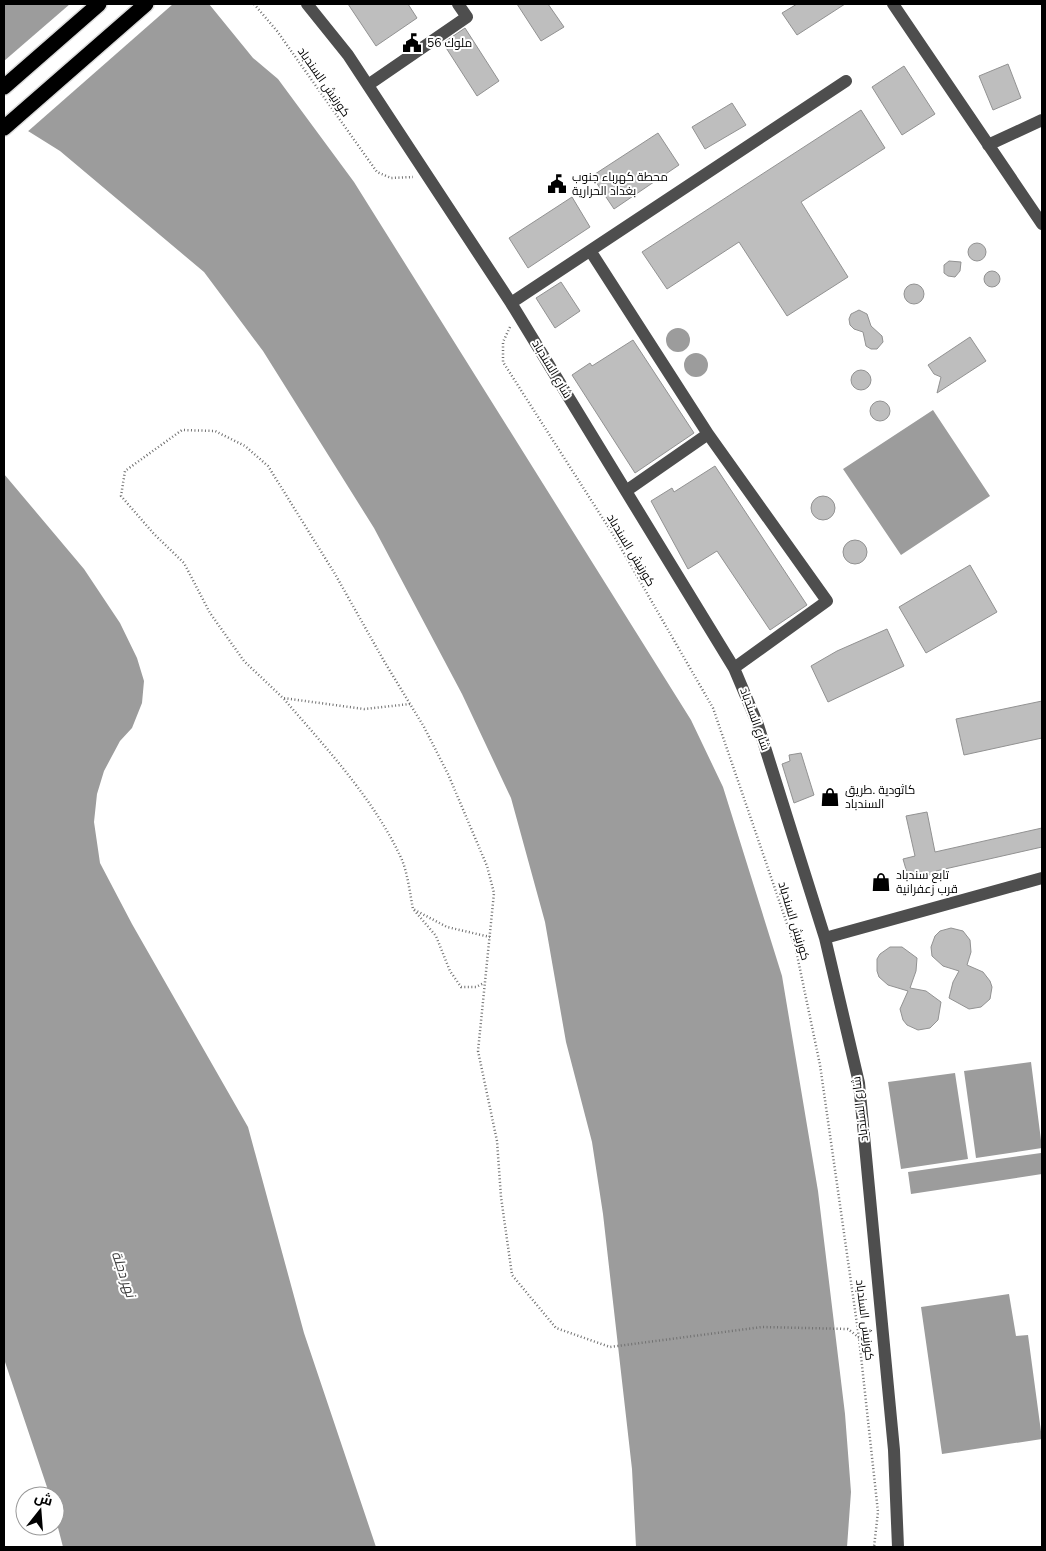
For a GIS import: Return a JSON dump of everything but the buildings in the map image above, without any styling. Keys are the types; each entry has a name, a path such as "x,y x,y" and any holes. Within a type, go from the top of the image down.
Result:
{"highway":[{"path":"4,87 99,4"},
{"path":"4,128 146,4"}],"street":[{"name":"شارع السندباد","path":"307,4 348,55 514,308 734,668 758,724 825,938 859,1083 894,1450 898,1547"},
{"path":"368,85 467,17 458,4"},
{"path":"893,4 1042,224"},
{"path":"514,308 591,252 846,81"},
{"path":"988,145 1042,120"},
{"path":"591,252 708,434 827,601 734,668"},
{"path":"626,491 708,434"},
{"path":"825,938 1042,878"}],"path":[{"name":"كورنيش السندباد","path":"254,4 277,31 377,172 391,178 428,176"},
{"name":"كورنيش السندباد","path":"514,308 503,342 503,362 614,536 713,708 796,950 820,1064 859,1338 878,1512 874,1547"},
{"path":"484,983 476,986 461,987 450,971 436,936 413,909 402,861 377,816 339,762 283,698 244,661 210,613 184,563 154,534 122,496 125,471 182,430 216,430 245,446 268,466 335,574 410,704 448,774 488,866 494,892 478,1051 497,1141 501,1197 512,1275 556,1328 610,1347 762,1328 848,1328 886,1360"},
{"path":"283,698 364,709 410,704"},
{"path":"413,909 447,927 490,937"}],"water":[{"path":"4,4 209,4 253,58 278,79 354,182 691,720 723,787 782,976 818,1191 845,1414 851,1492 847,1547 636,1547 632,1469 603,1214 592,1142 566,1042 545,922 511,798 462,694 374,528 263,351 204,272 60,151 4,116"},
{"path":"678,328 687,331 690,340 687,349 678,352 669,349 666,340 669,331"},
{"path":"696,353 705,356 708,365 705,374 696,377 687,374 684,365 687,356"},
{"path":"933,410 990,496 901,555 843,469"},
{"name":"نهر دجلة","path":"4,474 84,569 120,623 137,658 144,681 142,703 132,728 120,741 104,771 97,794 94,822 100,863 132,924 248,1127 304,1333 376,1547 63,1547 60,1536 65,1536 65,1486 47,1486 4,1359"},
{"path":"1031,1062 1042,1148 976,1158 964,1071"},
{"path":"955,1073 968,1159 901,1169 888,1082"},
{"path":"1041,1153 1042,1174 911,1194 908,1172"},
{"path":"1009,1294 1016,1336 1028,1335 1042,1439 942,1454 921,1307"}],"pier":[{"path":"70,4 173,4 26,133 4,119 4,61"}],"place":[{"name":"ملوك 56","path":"412,43"},
{"name":"محطة كهرباء جنوب بغداد الحرارية","path":"557,184"},
{"name":"كاثودية .طريق السندباد","path":"830,797"},
{"name":"تابع سندباد قرب زعفرانية","path":"881,882"}]}
